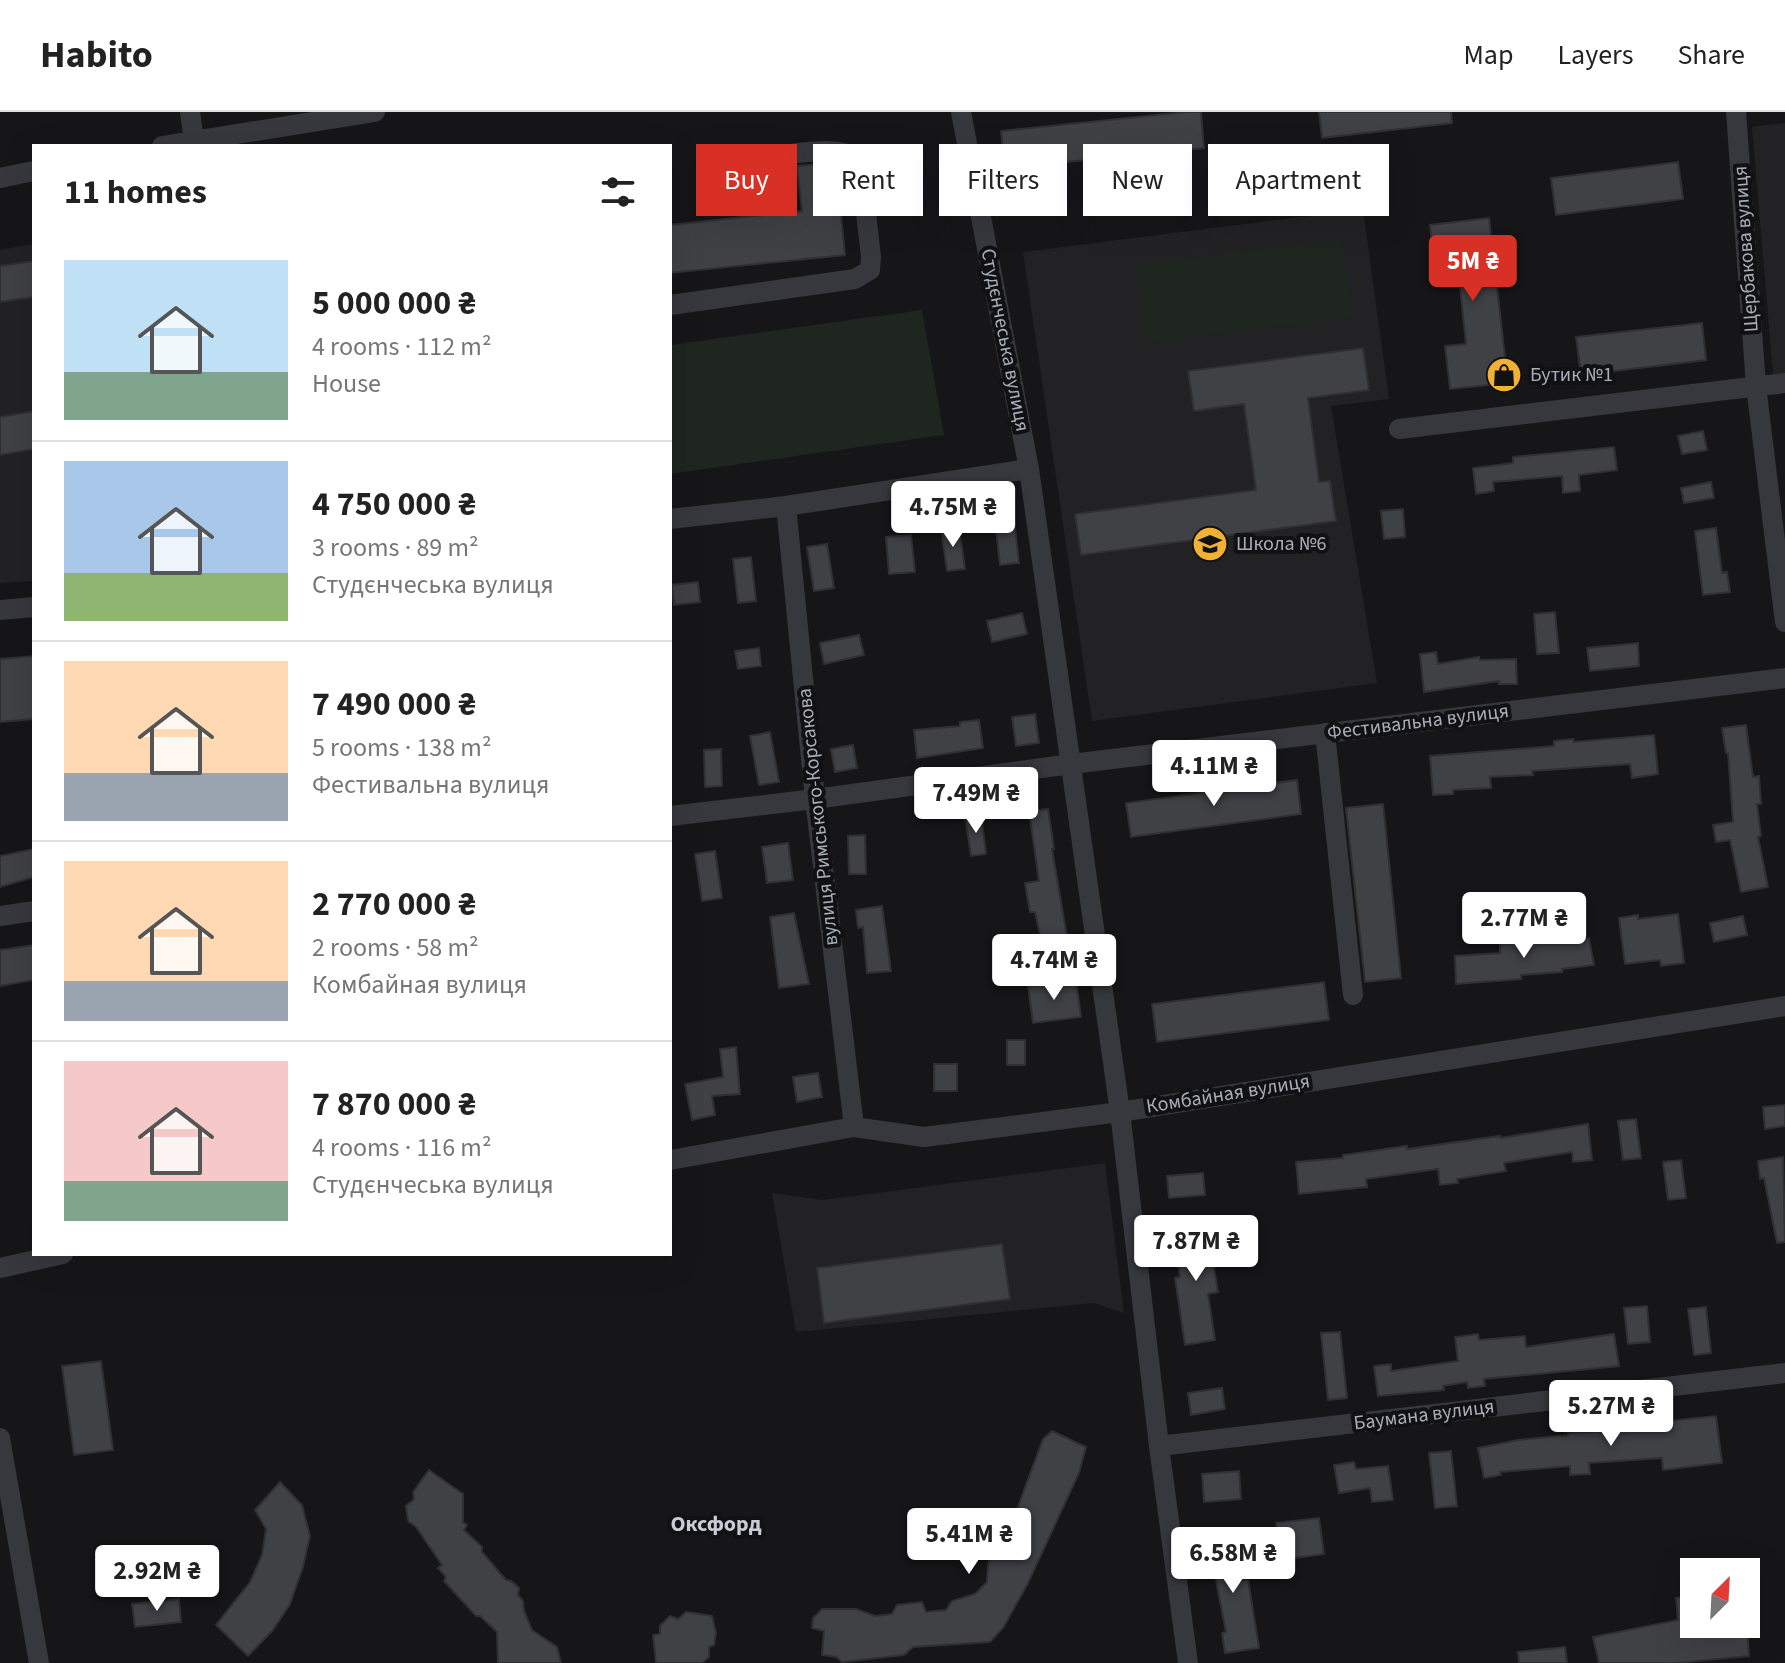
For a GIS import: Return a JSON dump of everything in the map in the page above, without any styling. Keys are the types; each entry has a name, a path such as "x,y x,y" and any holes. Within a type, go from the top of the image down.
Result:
{"street":[{"path":"190,112 196,143 375,112"},
{"name":"Студєнчеська вулиця","path":"961,112 1029,469 1120,1112 1188,1663"},
{"name":"Щербакова вулиця","path":"1736,112 1756,386 1785,622"},
{"path":"672,305 855,279 870,270 860,161 842,152 797,154"},
{"path":"0,178 32,171"},
{"path":"1399,429 1785,383"},
{"path":"672,519 786,506 1029,469"},
{"name":"вулиця Римського-Корсакова","path":"786,506 815,799 854,1127"},
{"path":"0,610 32,607"},
{"name":"Фестивальна вулиця","path":"672,816 1785,678"},
{"path":"1325,733 1353,995"},
{"path":"0,916 32,911"},
{"name":"Комбайная вулиця","path":"672,1160 854,1127 924,1137 1120,1112 1785,1006"},
{"path":"0,1268 54,1256"},
{"name":"Баумана вулиця","path":"1159,1446 1785,1373"},
{"path":"0,1444 39,1663"}],"shaded area":[{"path":"1785,123 1785,373 1773,374 1752,127"},
{"name":"Школа №6","path":"1308,216 1364,216 1389,399 1331,406 1377,683 1092,721 1023,252"},
{"path":"1342,240 1353,318 1146,343 1134,264"},
{"path":"32,244 32,581 0,583 0,250"},
{"path":"922,310 944,435 672,474 672,345"},
{"path":"1105,1163 1124,1313 1094,1303 796,1332 772,1193 823,1200"}],"building":[{"path":"1201,112 1204,148 1192,149 1192,144 1083,144 1083,160 1067,162 1067,144 1002,144 1001,131"},
{"path":"1319,112 1451,112 1452,123 1322,138"},
{"path":"1678,162 1683,199 1556,215 1551,178"},
{"path":"813,165 813,216 841,216 845,255 672,273 672,225 755,216 797,216 797,212 802,211 797,166"},
{"path":"1489,218 1508,383 1450,389 1445,346 1466,344 1458,268 1435,271 1430,225"},
{"path":"32,261 32,297 0,302 0,266"},
{"path":"1702,323 1706,360 1581,375 1576,337"},
{"path":"1363,348 1369,390 1308,398 1319,482 1330,481 1336,521 1081,555 1075,514 1256,490 1244,404 1194,411 1188,371"},
{"path":"32,411 32,449 0,455 0,417"},
{"path":"1703,431 1707,450 1682,454 1678,436"},
{"path":"1614,447 1617,470 1579,475 1580,491 1563,493 1562,476 1493,482 1494,491 1476,494 1473,468 1513,463 1513,457"},
{"path":"1711,482 1714,498 1684,503 1681,488"},
{"path":"1403,509 1405,537 1384,539 1381,511"},
{"path":"1014,519 1019,563 1000,565 995,521"},
{"path":"959,527 965,569 947,571 941,529"},
{"path":"1716,528 1722,573 1727,572 1730,592 1703,595 1695,531"},
{"path":"911,535 915,572 889,574 886,537"},
{"path":"827,544 834,588 814,591 807,547"},
{"path":"751,557 756,601 738,603 733,559"},
{"path":"698,582 700,602 674,605 672,585"},
{"path":"1555,612 1559,653 1537,654 1534,614"},
{"path":"1022,613 1027,634 992,642 987,621"},
{"path":"859,635 864,655 824,664 820,643"},
{"path":"1638,643 1639,666 1590,671 1587,648"},
{"path":"759,648 761,666 738,669 735,651"},
{"path":"1436,652 1438,664 1479,657 1480,660 1516,659 1517,684 1499,684 1499,681 1424,692 1420,654"},
{"path":"32,656 32,719 0,722 0,659"},
{"path":"1035,714 1039,743 1016,746 1012,717"},
{"path":"979,720 983,748 917,758 914,730 960,726 960,722"},
{"path":"1746,725 1753,777 1759,776 1761,804 1757,804 1761,836 1758,837 1768,887 1741,892 1730,840 1716,842 1713,825 1733,822 1728,753 1722,728"},
{"path":"770,732 779,782 759,785 750,736"},
{"path":"1654,735 1658,774 1632,778 1630,764 1532,771 1533,775 1490,777 1491,788 1453,790 1453,794 1433,795 1430,756 1554,746 1554,741 1573,739 1574,742"},
{"path":"853,745 857,768 835,772 831,749"},
{"path":"721,749 722,786 705,787 704,750"},
{"path":"1297,780 1301,814 1131,837 1126,803"},
{"path":"1383,804 1401,978 1365,982 1346,808"},
{"path":"1048,809 1068,943 1043,948 1035,912 1030,912 1025,883 1039,881 1029,811"},
{"path":"981,813 986,854 971,856 965,816"},
{"path":"865,835 866,874 849,874 848,836"},
{"path":"788,843 793,880 767,883 762,847"},
{"path":"32,849 32,878 0,887 0,856"},
{"path":"715,851 722,898 702,901 695,854"},
{"path":"882,906 891,971 867,973 863,927 858,928 856,910"},
{"path":"794,913 809,984 779,988 770,917"},
{"path":"1678,914 1684,963 1661,966 1660,960 1625,964 1619,918"},
{"path":"1743,916 1747,935 1714,942 1710,923"},
{"path":"1559,938 1560,942 1589,938 1594,965 1562,969 1562,972 1521,975 1521,979 1456,984 1455,956 1500,953 1500,944"},
{"path":"32,945 32,980 0,986 0,950"},
{"path":"1076,980 1081,1017 1033,1023 1028,986"},
{"path":"1324,982 1329,1020 1157,1042 1152,1004"},
{"path":"1007,1040 1025,1040 1025,1065 1007,1065"},
{"path":"736,1047 740,1094 712,1096 715,1115 692,1120 685,1084 723,1077 720,1049"},
{"path":"934,1064 957,1064 957,1091 934,1091"},
{"path":"818,1073 822,1097 797,1102 793,1077"},
{"path":"1785,1105 1785,1126 1765,1129 1763,1107"},
{"path":"1636,1119 1641,1158 1623,1160 1618,1121"},
{"path":"1588,1124 1592,1160 1573,1162 1572,1152 1504,1163 1506,1171 1457,1179 1458,1183 1440,1185 1438,1169 1366,1179 1367,1187 1299,1194 1296,1162 1343,1158 1343,1155 1407,1146 1407,1149 1500,1138"},
{"path":"1783,1157 1785,1242 1777,1243 1758,1161"},
{"path":"1681,1160 1686,1198 1668,1200 1663,1162"},
{"path":"1203,1173 1205,1195 1169,1198 1167,1176"},
{"path":"1211,1226 1215,1251 1211,1251 1218,1292 1208,1294 1215,1340 1185,1345 1175,1278 1180,1277 1173,1232"},
{"path":"1002,1244 1010,1299 824,1323 817,1268"},
{"path":"1647,1306 1650,1342 1628,1344 1624,1308"},
{"path":"1706,1307 1711,1353 1694,1355 1688,1309"},
{"path":"1340,1332 1347,1398 1328,1400 1321,1333"},
{"path":"1478,1334 1479,1340 1525,1336 1526,1347 1614,1334 1619,1366 1484,1379 1485,1386 1468,1388 1467,1382 1443,1386 1444,1390 1378,1396 1374,1366 1391,1364 1391,1371 1458,1361 1455,1337"},
{"path":"101,1361 113,1450 74,1455 62,1366"},
{"path":"1222,1388 1225,1409 1191,1415 1188,1393"},
{"path":"1716,1416 1722,1463 1663,1470 1662,1458 1589,1463 1590,1474 1570,1475 1570,1466 1500,1472 1501,1475 1484,1478 1478,1448 1568,1433 1611,1431 1610,1427"},
{"path":"1052,1431 1086,1447 1079,1473 1027,1585 1003,1628 990,1642 913,1647 904,1655 842,1662 836,1657 822,1655 824,1631 812,1628 813,1618 822,1609 856,1609 875,1616 892,1614 897,1605 922,1602 926,1612 946,1610 952,1601 975,1594 987,1582 988,1564 1007,1518 1013,1520 1043,1439"},
{"path":"1451,1451 1457,1506 1435,1508 1429,1453"},
{"path":"1354,1462 1356,1469 1388,1466 1393,1500 1372,1502 1370,1488 1339,1493 1334,1465"},
{"path":"429,1470 463,1494 463,1522 467,1525 464,1530 482,1547 482,1552 506,1580 519,1588 518,1595 523,1601 532,1630 557,1647 561,1663 498,1663 497,1632 480,1616 476,1616 444,1581 446,1577 438,1568 442,1565 416,1527 408,1521 406,1506 414,1499 413,1492"},
{"path":"1239,1471 1241,1499 1204,1502 1202,1474"},
{"path":"280,1482 302,1505 310,1536 290,1604 273,1630 248,1656 216,1625 250,1582 262,1555 266,1529 255,1510"},
{"path":"1319,1518 1324,1554 1281,1560 1276,1523"},
{"path":"1233,1531 1240,1581 1248,1579 1259,1648 1225,1653 1222,1633 1226,1632 1207,1534"},
{"path":"1676,1598 1680,1598 1680,1638 1748,1638 1749,1656 1675,1663 1599,1663 1593,1637 1678,1620"},
{"path":"179,1599 181,1622 135,1627 132,1604"},
{"path":"686,1612 712,1616 716,1633 714,1645 709,1647 709,1657 702,1663 656,1663 653,1635 660,1634 660,1626 670,1616 678,1619"},
{"path":"1565,1647 1567,1663 1519,1663 1518,1652"}],"place":[{"name":"Бутик №1","path":"1504,375"},
{"name":"Школа №6","path":"1210,544"}],"district":[{"name":"Оксфорд","path":"716,1524"}]}
